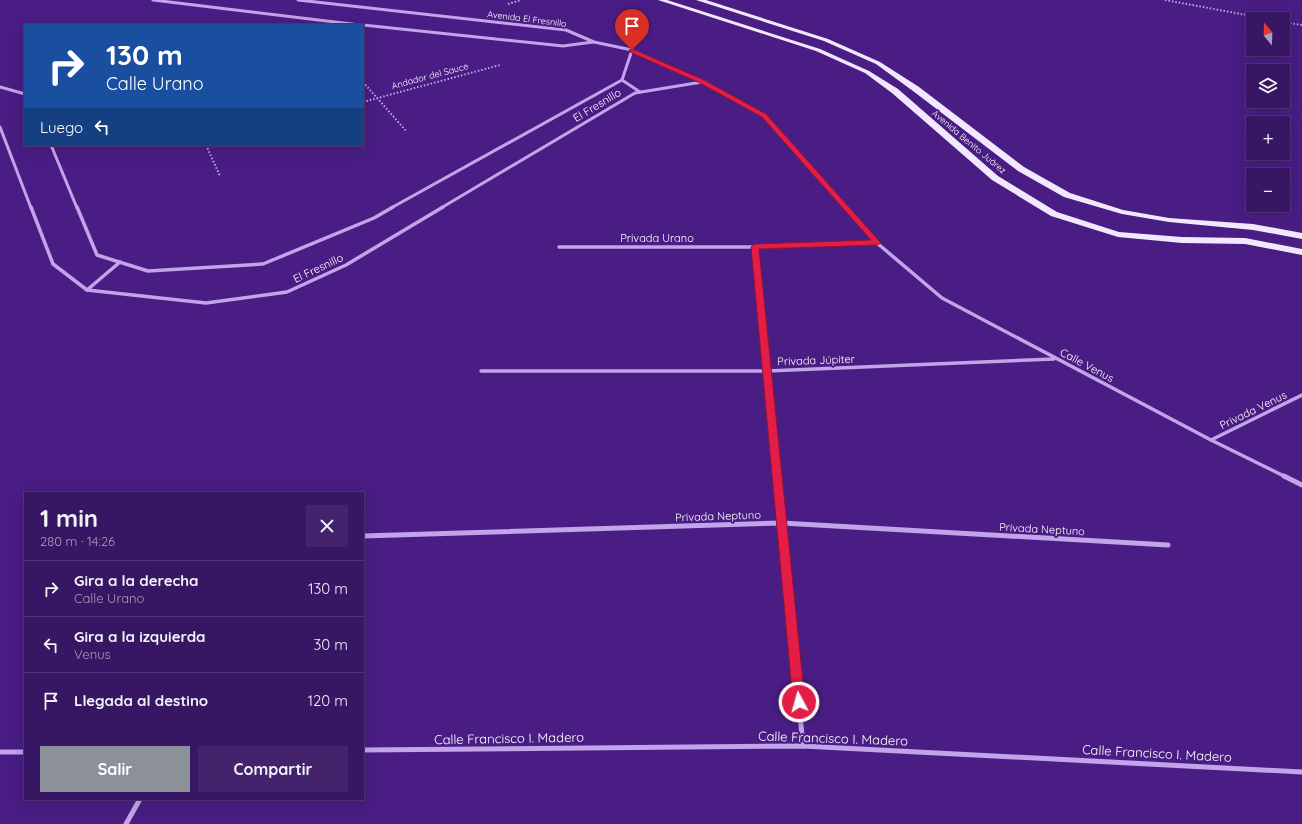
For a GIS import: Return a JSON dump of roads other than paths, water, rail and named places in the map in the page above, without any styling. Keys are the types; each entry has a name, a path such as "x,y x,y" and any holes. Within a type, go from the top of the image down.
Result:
{"main road":[{"name":"Avenida Benito Juárez","path":"661,0 818,50 867,72 895,91 995,178 1054,214 1118,234 1182,240 1245,241 1302,252"},
{"name":"Avenida Benito Juárez","path":"699,0 826,40 878,63 916,89 1021,169 1067,195 1122,212 1169,220 1253,227 1302,236"}],"street":[{"path":"153,0 352,24"},
{"name":"Avenida El Fresnillo","path":"298,0 566,30 594,42"},
{"name":"Avenida El Fresnillo","path":"364,25 563,46 594,42"},
{"name":"Calle Venus","path":"594,42 632,50 702,82 764,116 877,243 942,298 1055,359 1211,440 1302,485"},
{"name":"El Fresnillo","path":"51,146 97,255 148,271 263,264 374,218 622,80 632,50"},
{"path":"622,80 640,92"},
{"name":"El Fresnillo","path":"87,290 206,303 287,292 346,265 635,93 702,82"},
{"path":"0,87 24,94"},
{"path":"0,127 53,264 87,290 120,262"},
{"name":"Privada Urano","path":"559,247 755,247 877,243"},
{"path":"755,247 803,746"},
{"name":"Privada Júpiter","path":"482,371 767,371 1055,359"},
{"name":"Privada Venus","path":"1211,440 1302,395"},
{"name":"Privada Neptuno","path":"364,536 782,523 1168,545"},
{"name":"Calle Francisco I. Madero","path":"364,750 803,746 1302,772"},
{"path":"0,752 24,752"},
{"path":"126,824 139,800"}]}
